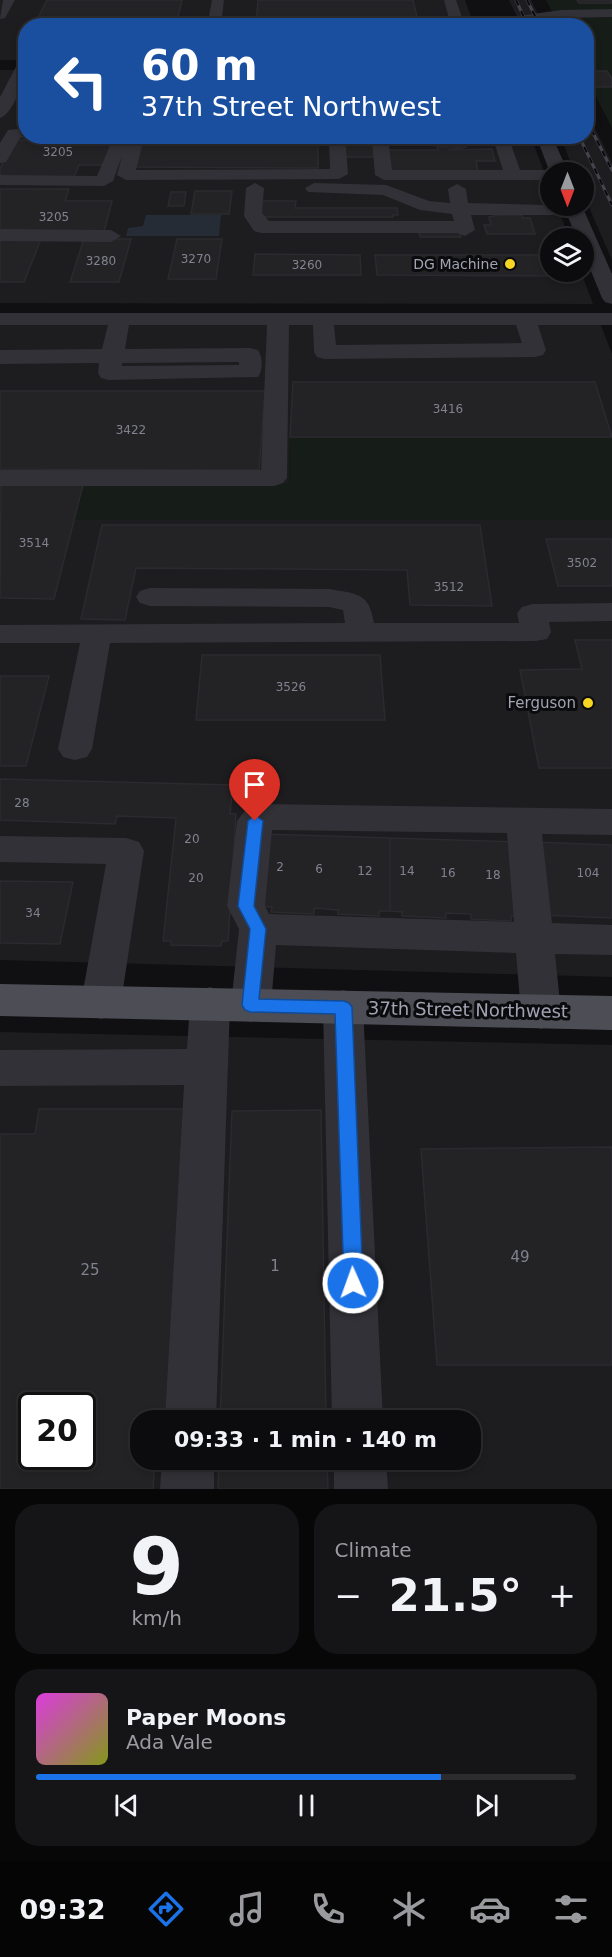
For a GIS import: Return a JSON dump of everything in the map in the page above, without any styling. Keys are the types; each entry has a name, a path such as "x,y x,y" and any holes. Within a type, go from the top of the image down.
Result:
{"main road":[{"name":"37th Street Northwest","path":"0,1000 612,1013"}],"street":[{"path":"0,15 9,0"},
{"path":"215,18 218,0"},
{"path":"450,0 456,18"},
{"path":"552,0 560,14"},
{"path":"490,8 494,18"},
{"path":"534,18 560,14 612,13"},
{"path":"0,112 16,65"},
{"path":"0,158 14,133 18,133"},
{"path":"118,144 105,181 107,186 386,190 426,206 461,216"},
{"path":"134,144 126,175 339,174 337,144"},
{"path":"380,144 384,175 540,175"},
{"path":"503,144 513,175"},
{"path":"547,144 555,162"},
{"path":"0,180 105,181"},
{"path":"255,188 253,216 258,218 261,227 540,210"},
{"path":"578,216 612,298"},
{"path":"0,235 111,236"},
{"path":"323,319 324,352 535,350 525,318"},
{"path":"0,319 612,318"},
{"path":"0,357 112,356 250,355 250,372 109,373 112,356 120,319"},
{"path":"0,478 274,478 278,319"},
{"path":"150,597 339,599 357,606 361,633"},
{"path":"0,634 536,632 532,613 612,612"},
{"path":"75,749 97,634"},
{"path":"250,1005 258,929 246,906 255,821 260,817 612,822"},
{"path":"523,820 541,1012"},
{"path":"0,849 126,851 101,1002"},
{"path":"258,929 612,940"},
{"path":"190,1410 210,1005"},
{"path":"344,1007 358,1410"},
{"path":"0,1068 206,1067"},
{"path":"187,1489 188,1470"},
{"path":"360,1470 361,1489"}],"shaded area":[{"path":"0,0 465,0 471,18 18,18 18,60 0,60"},
{"path":"509,0 531,0 540,18 518,18"},
{"path":"546,0 612,0 612,128 594,93 594,18 555,18"},
{"path":"0,70 18,70 18,144 534,144 540,162 540,216 561,216 565,228 540,228 540,282 585,282 593,304 0,303"},
{"path":"594,126 612,163 612,260 593,216 594,162 570,162 564,144 594,144"},
{"path":"146,215 221,215 219,236 126,236 128,228 143,226"},
{"path":"0,323 600,323 612,354 612,438 290,438 289,483 84,483 75,520 612,520 612,977 0,960"},
{"path":"290,438 612,438 612,520 75,520 84,483 289,483"},
{"path":"0,1032 612,1045 612,1489 0,1489"}],"building":[{"path":"47,0 182,0 178,18 38,18"},
{"path":"258,0 413,0 417,18 257,18"},
{"path":"577,0 611,0 612,3 579,3"},
{"path":"594,71 607,71 612,79 612,87 594,87"},
{"path":"14,140 18,140 18,144 111,144 104,165 79,165 74,178 0,178 0,169"},
{"path":"143,144 318,144 318,168 136,167"},
{"path":"344,144 375,144 376,157 345,157"},
{"path":"437,147 467,147 448,150 492,149 495,161 476,161 478,171 390,172 387,150 439,150"},
{"path":"0,189 69,189 65,201 112,201 104,232 0,232"},
{"path":"195,191 232,191 229,214 191,214"},
{"path":"171,192 186,192 184,206 168,206"},
{"path":"258,201 296,201 295,208 397,208 398,215 393,215 393,217 256,217"},
{"path":"522,215 523,218 530,218 535,234 487,234 484,225 491,225 489,217"},
{"path":"418,229 459,229 461,237 420,237"},
{"path":"0,239 41,239 24,282 0,282"},
{"path":"84,239 131,239 119,282 70,282"},
{"path":"177,239 222,239 216,279 168,279"},
{"path":"255,254 360,255 361,275 253,275"},
{"path":"375,255 540,255 540,276 377,275"},
{"path":"293,382 595,382 612,437 290,437"},
{"path":"0,391 265,391 259,470 0,469"},
{"path":"1,485 83,485 54,599 0,598"},
{"path":"102,525 480,525 492,606 410,605 407,570 136,568 125,620 81,619"},
{"path":"546,539 612,539 612,586 558,586"},
{"path":"575,640 612,640 612,768 539,768 520,670 582,669"},
{"path":"202,655 380,655 385,720 196,720"},
{"path":"0,676 49,676 26,766 0,766"},
{"path":"0,779 233,785 230,814 236,814 228,941 222,941 221,946 171,945 171,941 163,941 176,818 117,816 115,824 0,820"},
{"path":"265,834 390,838 390,911 379,911 379,916 338,914 338,910 314,908 314,914 271,912 272,907 258,906"},
{"path":"390,838 518,842 525,916 511,916 511,921 471,919 471,914 446,913 446,918 402,916 402,912 390,911"},
{"path":"535,842 612,845 612,918 542,915"},
{"path":"0,881 73,882 60,944 0,943"},
{"path":"39,1109 191,1109 170,1410 130,1410 130,1470 154,1470 153,1489 0,1489 0,1134 35,1134"},
{"path":"321,1110 326,1410 220,1410 232,1111"},
{"path":"612,1147 612,1365 437,1365 421,1149"},
{"path":"219,1470 327,1470 328,1489 218,1489"}],"railway":[{"path":"516,0 524,18"},
{"path":"527,0 536,18"},
{"path":"594,135 612,170"},
{"path":"583,144 612,205"}],"place":[{"name":"DG Machine","path":"510,264"},
{"name":"Ferguson","path":"588,703"}],"route":[{"path":"255,821 246,906 258,929 250,1005 344,1007 353,1283"}]}
